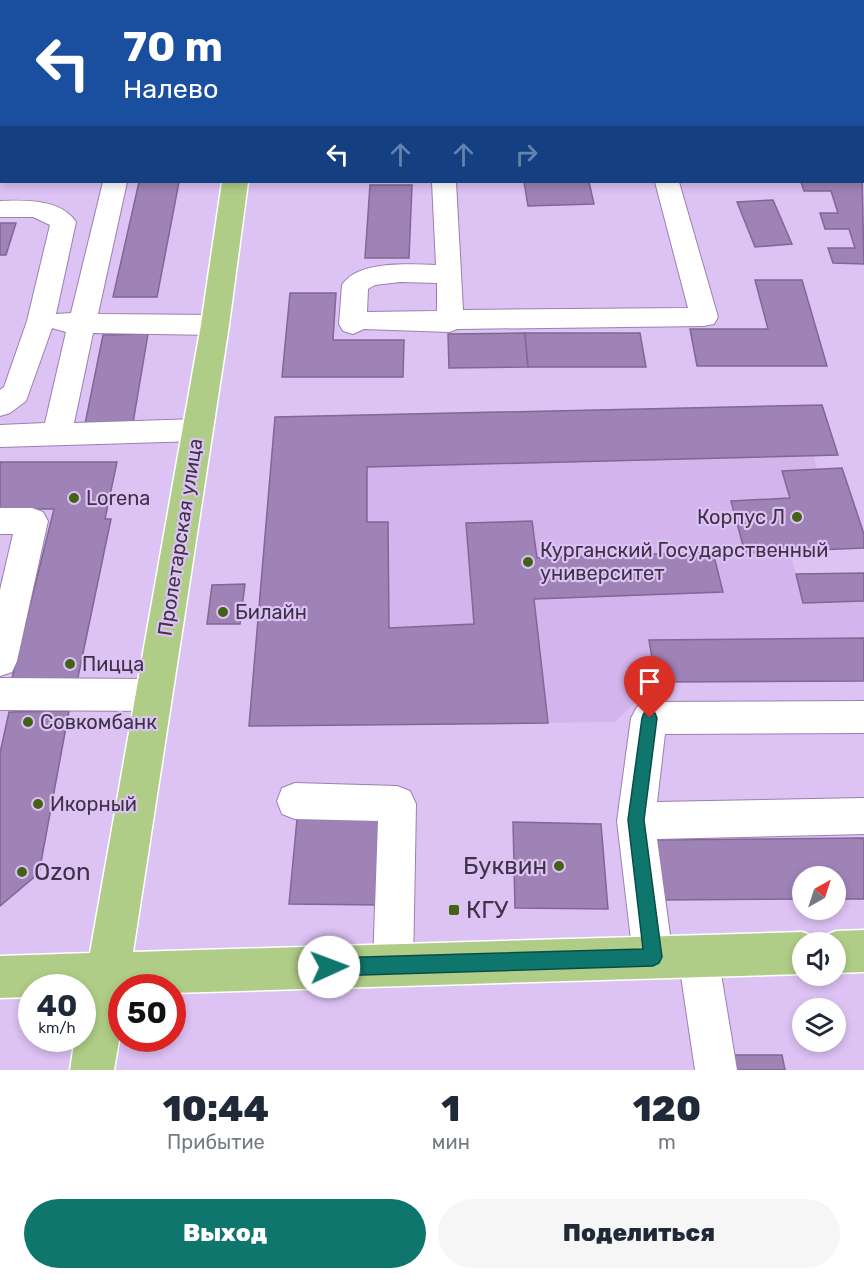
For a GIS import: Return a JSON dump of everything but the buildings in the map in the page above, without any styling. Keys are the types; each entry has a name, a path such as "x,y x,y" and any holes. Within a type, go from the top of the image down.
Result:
{"main road":[{"name":"Пролетарская улица","path":"92,1070 215,325 235,183"},
{"path":"846,952 864,951"},
{"path":"0,977 792,953"}],"lane":[{"path":"57,434 115,183"},
{"path":"444,183 450,274 450,322"},
{"path":"450,274 376,275 363,278 355,285 361,322 704,317 667,183"},
{"path":"0,209 45,210 63,222 41,321 16,393 0,405"},
{"path":"41,321 215,325"},
{"path":"0,436 198,430"},
{"path":"0,521 32,521 0,661"},
{"path":"0,694 154,696"},
{"path":"653,957 636,820 650,718 864,717"},
{"path":"295,801 397,804 393,965"},
{"path":"636,820 864,816"},
{"path":"698,956 716,1070"}],"shaded area":[{"name":"Курганский Государственный университет","path":"822,405 838,455 814,456 817,469 842,468 864,534 864,548 790,552 796,574 864,573 864,681 656,682 615,722 249,726 271,474 436,414"}],"place":[{"name":"Lorena","path":"74,498"},
{"name":"Корпус Л","path":"797,517"},
{"name":"Курганский Государственный университет","path":"528,562"},
{"name":"Билайн","path":"223,612"},
{"name":"Пицца","path":"70,664"},
{"name":"Совкомбанк","path":"28,722"},
{"name":"Икорный","path":"38,804"},
{"name":"Буквин","path":"559,866"},
{"name":"Ozon","path":"22,872"},
{"name":"КГУ","path":"454,910"}],"route":[{"path":"329,967 653,957 636,820 650,718"}]}
